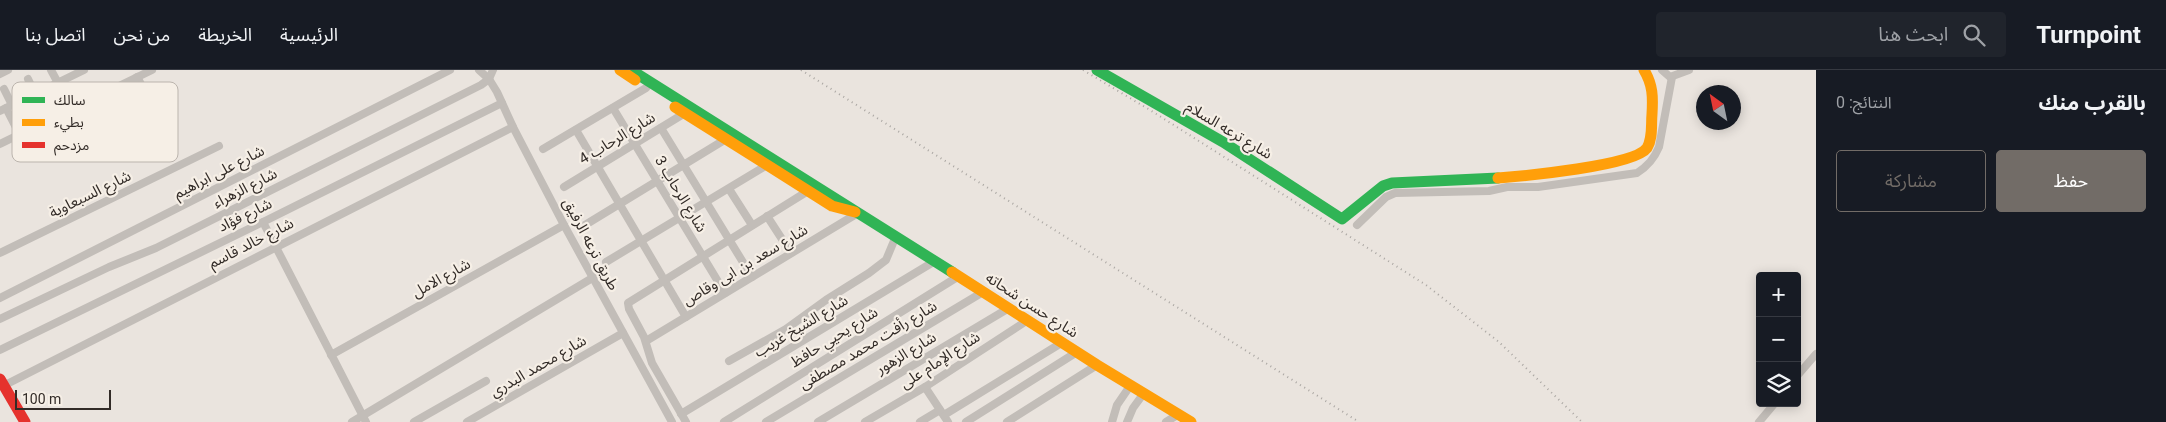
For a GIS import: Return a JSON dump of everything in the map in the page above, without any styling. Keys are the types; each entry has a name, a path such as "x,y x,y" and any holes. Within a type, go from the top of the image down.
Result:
{"main road":[{"name":"شارع حسن شحاته","path":"620,70 838,209 859,212"},
{"name":"شارع حسن شحاته","path":"631,70 859,212 1130,386 1191,422"},
{"name":"شارع ترعه السلام","path":"1097,70 1223,142 1342,219 1383,186 1392,183 1474,180 1549,172 1597,165 1639,155 1650,142 1654,90 1653,84 1644,70"},
{"path":"2,382 25,422"}],"street":[{"path":"0,74 8,70"},
{"path":"51,70 57,82"},
{"path":"60,82 82,70"},
{"path":"128,82 152,70"},
{"name":"شارع على ابراهيم","path":"0,298 450,70"},
{"name":"طريق ترعه الرفيق","path":"479,70 489,79 564,225 672,422"},
{"path":"489,79 493,70"},
{"path":"1662,70 1672,77 1689,70"},
{"path":"138,77 140,82"},
{"path":"1357,225 1386,197 1395,193 1490,192 1507,187 1538,187 1638,174 1654,158 1659,147 1672,77"},
{"name":"شارع الزهراء","path":"0,319 156,248 481,85 489,79"},
{"path":"543,149 646,88"},
{"path":"4,89 6,108 12,120"},
{"name":"شارع فؤاد","path":"0,350 502,103"},
{"name":"شارع الرحاب 3","path":"613,108 724,293"},
{"name":"شارع الرحاب 4","path":"564,187 685,113"},
{"name":"شارع خالد قاسم","path":"2,382 513,127"},
{"path":"661,128 752,277"},
{"path":"576,130 686,317"},
{"path":"0,144 12,138"},
{"path":"585,225 726,139"},
{"name":"شارع السبعاوية","path":"0,253 219,146"},
{"path":"606,262 768,165"},
{"path":"729,189 752,226"},
{"path":"664,280 808,191"},
{"name":"شارع سعد بن ابى وقاص","path":"646,341 859,212"},
{"path":"767,216 791,253"},
{"path":"263,222 364,419"},
{"name":"شارع الامل","path":"331,354 564,225"},
{"path":"729,361 786,329 874,269 886,260 896,236"},
{"name":"شارع الشيخ غريب","path":"681,414 935,261"},
{"name":"شارع يحيي حافظ","path":"724,422 959,276"},
{"path":"352,422 364,419 594,277"},
{"name":"طريق ترعه الرفيق","path":"664,280 629,302 629,309 646,341 652,363 686,422"},
{"name":"شارع رأفت محمد مصطفى","path":"766,422 984,292"},
{"name":"شارع الزهور","path":"818,422 1009,308"},
{"name":"شارع الإمام على","path":"866,422 925,388 1028,320"},
{"name":"شارع محمد البدري","path":"467,422 623,333"},
{"path":"920,422 944,416 1062,342"},
{"path":"966,422 1077,352"},
{"path":"1801,371 1816,354"},
{"path":"1007,422 1097,365"},
{"path":"414,422 486,381"},
{"path":"1112,422 1117,405 1130,386"},
{"path":"925,388 944,416"},
{"path":"1127,422 1133,408 1144,393"},
{"path":"1759,422 1772,407"},
{"path":"1166,422 1179,414"}],"railway":[{"path":"801,70 1359,422"},
{"path":"1083,70 1150,110 1426,285 1499,342 1582,422"}],"traffic: fast":[{"path":"631,70 952,272"},
{"path":"1097,70 1223,142 1342,219 1383,186 1392,183 1498,178"}],"traffic: slow":[{"path":"620,70 635,80"},
{"path":"1498,178 1601,165 1622,160 1638,154 1647,148 1651,136 1652,97 1651,86 1644,70"},
{"path":"675,107 832,206 855,212"},
{"path":"952,272 1097,365 1191,422"}],"traffic: jam":[{"path":"0,379 25,422"}]}
